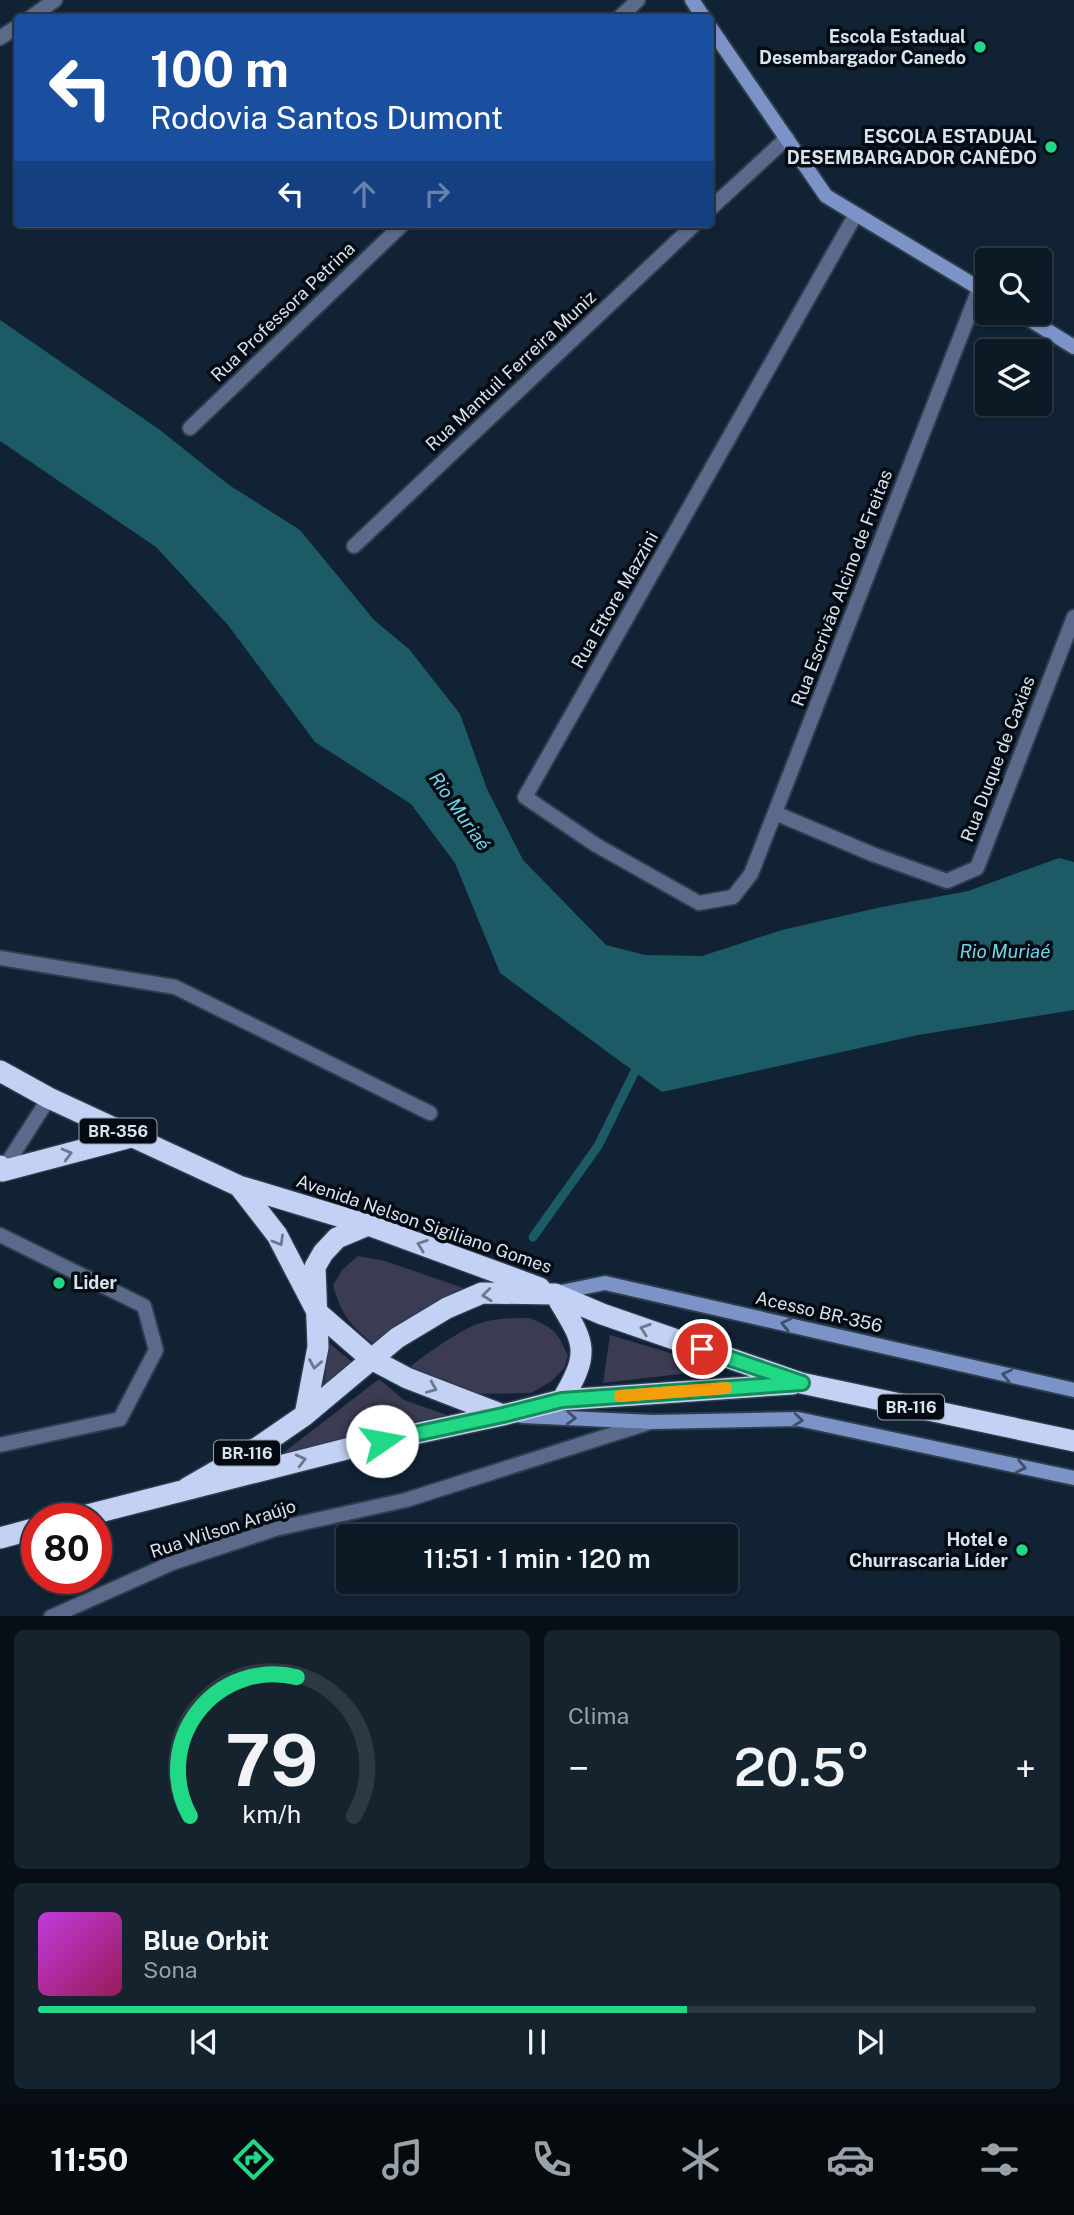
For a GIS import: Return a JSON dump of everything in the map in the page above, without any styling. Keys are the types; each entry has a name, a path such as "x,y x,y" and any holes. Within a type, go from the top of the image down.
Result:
{"highway":[{"name":"Avenida Nelson Sigiliano Gomes","path":"0,1071 49,1098 239,1186 368,1225 555,1294"},
{"path":"1,1171 131,1137"},
{"name":"Avenida Nelson Sigiliano Gomes","path":"239,1186 277,1236 317,1312 371,1359"},
{"path":"305,1415 318,1347 315,1267 337,1238 368,1225"},
{"name":"BR-116","path":"187,1488 260,1446 305,1415 397,1338 447,1308 482,1293 555,1294 602,1314 802,1383 1074,1441"},
{"path":"555,1294 578,1332 582,1348 577,1374 562,1400"},
{"name":"BR-356","path":"371,1359 407,1378 503,1415"},
{"name":"BR-116","path":"112,1508 358,1446 562,1400 802,1383"},
{"path":"0,1538 21,1532"}],"main road":[{"path":"714,33 826,196 975,286"},
{"path":"1039,325 1074,346"},
{"name":"Acesso BR-356","path":"555,1294 605,1283 1074,1390"},
{"path":"503,1415 653,1422 798,1419 1074,1478"}],"street":[{"path":"36,14 55,0"},
{"path":"624,14 638,0"},
{"path":"714,205 787,138"},
{"name":"Rua Ettore Mazzini","path":"733,897 699,904 596,845 525,797 856,214"},
{"name":"Rua Professora Petrina","path":"190,428 399,228"},
{"name":"Rua Mantuil Ferreira Muniz","path":"354,545 691,228"},
{"name":"Rua Escrivão Alcino de Freitas","path":"733,897 751,874 975,311"},
{"name":"Rua Duque de Caxias","path":"775,813 872,854 947,881 977,867 1074,617"},
{"path":"0,958 175,986 430,1113"},
{"path":"1,1171 49,1098"},
{"path":"0,1235 144,1306 156,1350 120,1419 0,1445"},
{"name":"Rua Wilson Araújo","path":"51,1616 172,1563 275,1529 406,1500 653,1422"}],"shaded area":[{"path":"358,1256 385,1261 469,1290 375,1345 348,1319 333,1285 342,1270"},
{"path":"508,1318 529,1318 554,1331 568,1356 564,1368 552,1381 531,1393 481,1394 442,1384 410,1367 441,1344 475,1325"},
{"path":"610,1335 724,1369 603,1383"},
{"path":"329,1343 352,1362 324,1385"},
{"path":"379,1379 404,1400 447,1415 283,1453"}],"water":[{"name":"Rio Muriaé","path":"0,320 160,430 229,485 300,530 374,620 409,649 460,714 487,789 523,860 606,945 645,955 702,956 782,930 968,891 1059,858 1074,862 1074,1010 918,1035 662,1092 500,973 455,863 411,804 315,742 228,625 156,547 0,441"}],"waterway":[{"path":"533,1237 598,1146 639,1063"}],"slow traffic":[{"path":"620,1396 726,1388"}],"place":[{"name":"Escola Estadual Desembargador Canedo","path":"980,47"},
{"name":"ESCOLA ESTADUAL DESEMBARGADOR CANÊDO","path":"1051,147"},
{"name":"Lider","path":"59,1283"},
{"name":"Hotel e Churrascaria Líder","path":"1022,1550"}],"route":[{"path":"382,1441 562,1400 802,1383 702,1349"}]}
